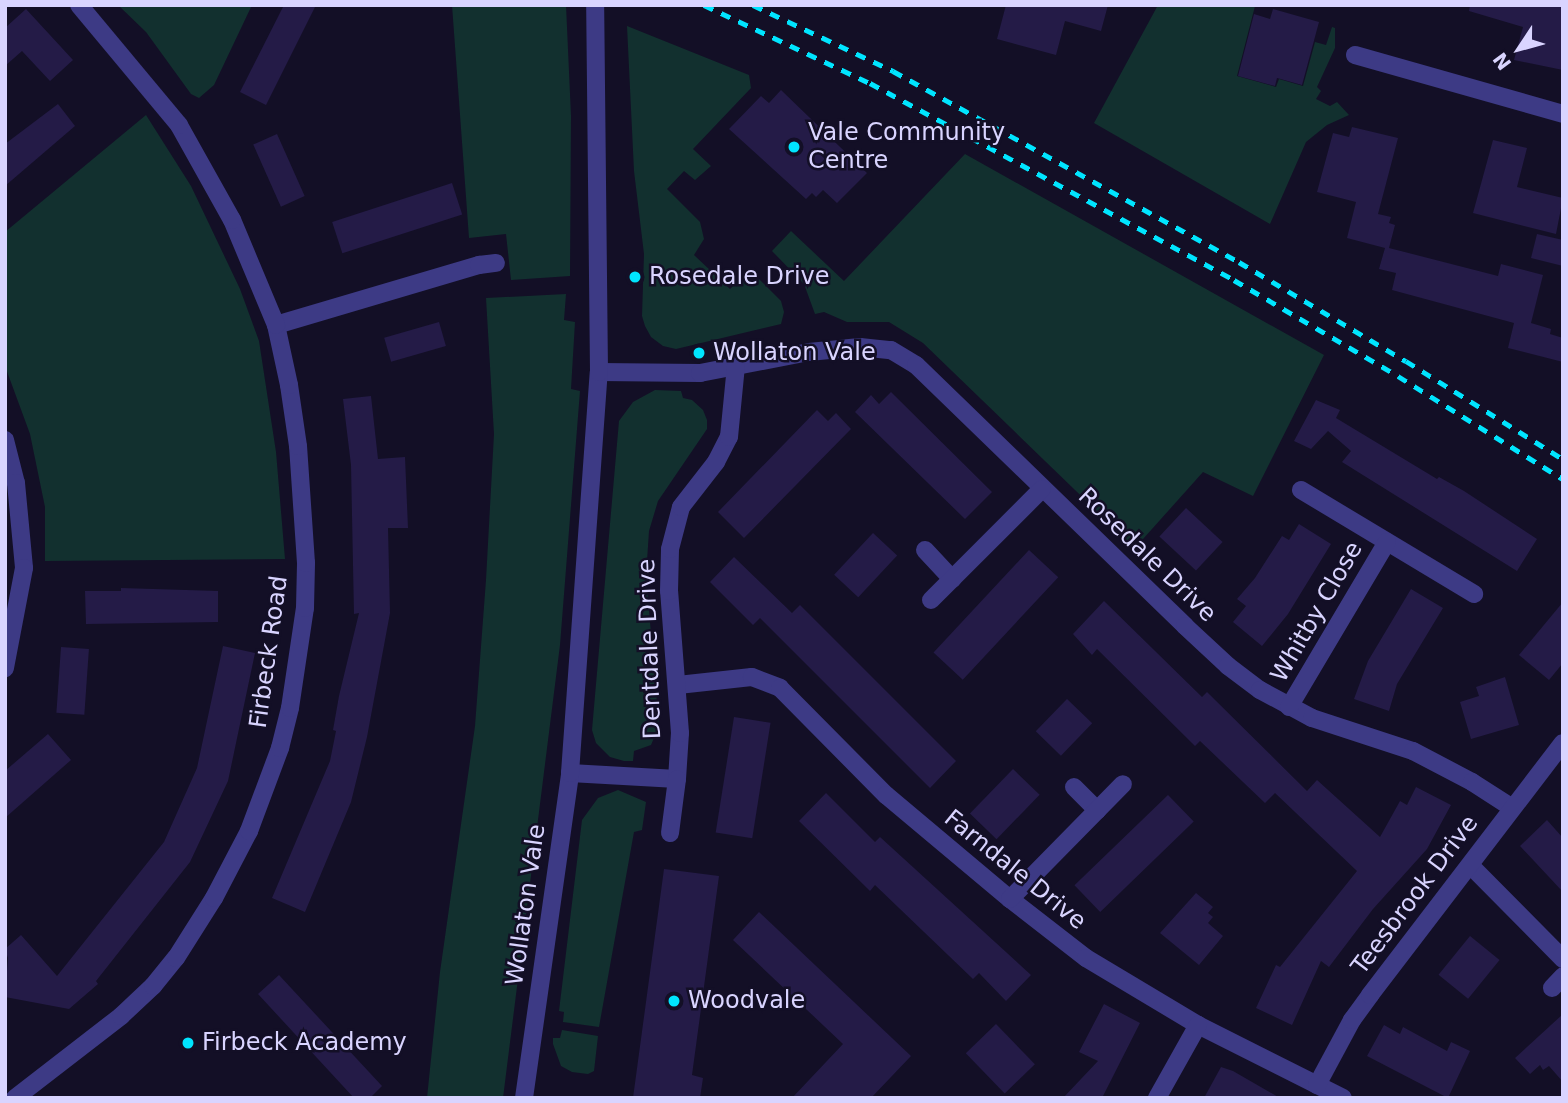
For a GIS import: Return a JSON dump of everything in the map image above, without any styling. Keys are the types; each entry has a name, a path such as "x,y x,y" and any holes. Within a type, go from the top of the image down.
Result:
{"street":[{"name":"Firbeck Road","path":"15,1098 121,1016 153,986 176,958 214,898 249,831 280,748 290,708 305,608 306,563 298,446 276,325 232,220 179,125 116,46 79,5"},
{"name":"Wollaton Vale","path":"524,1098 570,773 599,372 595,5"},
{"path":"1355,55 1563,114"},
{"path":"276,325 479,265 496,263"},
{"name":"Rosedale Drive","path":"599,372 662,375 700,373 860,347 891,350 916,365 1228,666 1289,707 1413,751 1472,782 1511,807"},
{"name":"Dentdale Drive","path":"670,833 677,779 678,685 669,592 670,549 681,507 716,462 729,437 736,366"},
{"path":"5,440 16,483 14,551 24,568 5,668"},
{"path":"931,600 1042,488"},
{"name":"Whitby Close","path":"1301,490 1474,594"},
{"name":"Whitby Close","path":"1289,707 1387,541"},
{"path":"925,550 953,579"},
{"name":"Farndale Drive","path":"678,685 752,677 780,688 886,795 1010,899 1110,974 1198,1025 1343,1098"},
{"name":"Teesbrook Drive","path":"1317,1085 1370,995 1471,866 1511,807 1563,743"},
{"path":"570,773 677,779"},
{"path":"1010,899 1123,784"},
{"path":"1074,787 1097,810"},
{"path":"1471,866 1563,959"},
{"path":"1157,1098 1198,1025"},
{"path":"5,1087 15,1098"}],"green space":[{"path":"118,5 252,5 214,85 199,98 191,94 146,32"},
{"path":"452,5 566,5 571,116 570,276 511,280 506,234 469,238"},
{"path":"1158,5 1255,6 1237,76 1276,87 1279,79 1303,86 1315,42 1326,45 1332,27 1335,28 1335,48 1317,87 1321,91 1316,99 1330,106 1337,102 1349,115 1327,125 1306,142 1270,224 1094,123"},
{"path":"627,26 749,75 751,88 693,149 711,166 695,180 684,171 667,189 700,222 704,239 694,255 730,289 750,270 781,301 784,312 781,324 676,349 663,346 651,337 645,326 642,316 644,254 634,171"},
{"path":"146,115 191,186 240,289 259,341 276,452 285,559 45,561 45,507 30,434 5,366 5,232"},
{"path":"965,154 1324,355 1253,496 1203,472 1135,548 923,343 889,322 847,322 824,312 815,314 804,284 772,251 791,231 844,281"},
{"path":"566,294 564,320 575,322 571,389 580,391 560,645 503,1098 427,1098 440,972 475,726 486,580 494,434 486,298"},
{"path":"655,390 681,391 683,398 692,400 703,410 707,429 658,501 649,531 646,576 659,726 651,745 634,751 633,761 624,761 610,757 596,743 592,730 619,421 633,402"},
{"path":"618,790 646,802 642,830 634,832 599,1027 563,1022 564,1012 559,1011 582,820 598,798"},
{"path":"562,1030 598,1036 594,1071 588,1074 572,1072 561,1066 553,1038 560,1038"}],"building":[{"path":"284,5 316,5 266,105 240,92"},
{"path":"1006,5 1108,5 1101,31 1065,21 1056,55 997,39"},
{"path":"1470,5 1563,5 1563,70 1514,60 1523,27 1469,11"},
{"path":"26,9 73,60 50,81 22,51 5,66 5,28"},
{"path":"1273,9 1319,22 1302,85 1277,78 1275,86 1238,76 1254,14 1270,19"},
{"name":"Vale Community Centre","path":"781,90 867,173 837,203 823,190 816,197 812,193 806,199 729,129 761,96 769,103"},
{"path":"58,104 75,126 5,186 5,144"},
{"path":"1352,127 1398,138 1378,214 1391,217 1389,223 1395,225 1389,248 1498,276 1501,264 1543,275 1531,323 1551,329 1550,334 1563,338 1563,362 1508,348 1514,323 1392,290 1396,273 1379,269 1385,248 1347,238 1356,202 1317,192 1333,133 1349,137"},
{"path":"277,134 305,196 281,207 253,145"},
{"path":"1493,140 1527,148 1517,187 1563,198 1556,234 1473,213"},
{"path":"452,183 462,214 342,253 332,222"},
{"path":"1537,234 1563,240 1563,266 1531,258"},
{"path":"439,322 446,346 391,362 384,338"},
{"path":"891,392 992,492 965,519 855,412 871,395 879,404"},
{"path":"371,396 378,459 405,457 408,528 388,528 390,613 367,737 351,802 305,912 272,898 330,761 336,731 333,730 339,696 359,613 354,614 351,465 343,399"},
{"path":"1316,400 1340,410 1336,418 1437,479 1439,477 1464,491 1537,539 1517,571 1342,462 1351,451 1328,431 1311,449 1294,441"},
{"path":"817,410 828,421 836,413 851,429 744,538 718,512"},
{"path":"1186,508 1223,542 1196,571 1159,537"},
{"path":"1299,524 1331,544 1288,614 1262,646 1233,622 1246,606 1237,599 1255,578 1282,536 1289,540"},
{"path":"873,533 897,556 858,597 834,575"},
{"path":"1029,550 1058,577 963,680 934,652"},
{"path":"734,557 792,613 800,605 956,761 930,788 760,618 753,625 710,582"},
{"path":"121,588 218,591 218,622 86,624 85,591 121,591"},
{"path":"1411,589 1443,608 1397,684 1389,711 1354,699 1368,661"},
{"path":"1104,601 1202,697 1207,692 1307,791 1317,780 1380,837 1400,801 1407,805 1416,787 1451,805 1427,849 1373,909 1329,967 1321,961 1292,1025 1256,1008 1276,965 1280,967 1357,871 1275,793 1265,803 1200,741 1195,746 1097,649 1092,655 1073,634"},
{"path":"1563,602 1563,663 1549,680 1519,655"},
{"path":"223,646 255,653 228,781 190,862 96,981 98,984 69,1009 5,997 8,958 5,949 21,935 57,976 164,842 197,768"},
{"path":"61,647 89,649 84,715 56,713"},
{"path":"1505,677 1519,725 1471,739 1460,702 1479,696 1476,687"},
{"path":"1067,699 1092,723 1061,756 1036,731"},
{"path":"734,717 771,723 752,838 716,833"},
{"path":"48,734 71,760 5,818 5,771"},
{"path":"1013,769 1040,795 997,839 970,814"},
{"path":"826,793 875,842 880,837 1031,975 1006,1001 979,973 973,979 875,885 870,891 799,821"},
{"path":"1168,795 1194,822 1100,912 1074,885"},
{"path":"1547,820 1563,838 1563,892 1520,846"},
{"name":"Woodvale","path":"664,869 719,876 692,1075 703,1078 700,1098 633,1098"},
{"path":"1196,893 1213,907 1208,913 1213,917 1208,923 1223,936 1199,965 1160,933"},
{"name":"Woodvale","path":"759,912 911,1056 871,1098 792,1098 843,1044 733,940"},
{"path":"1470,936 1500,960 1468,999 1439,975"},
{"path":"279,975 382,1086 370,1098 354,1098 258,994"},
{"path":"1104,1004 1140,1023 1102,1098 1063,1098 1098,1061 1079,1052"},
{"path":"1563,1014 1563,1082 1549,1066 1543,1070 1540,1065 1530,1074 1515,1058"},
{"path":"996,1024 1035,1064 1005,1093 966,1053"},
{"path":"1384,1025 1400,1034 1403,1027 1447,1051 1451,1042 1470,1051 1448,1098 1367,1056"},
{"path":"1221,1067 1233,1071 1280,1098 1204,1098"}],"railway":[{"path":"704,5 870,83 1234,280 1398,376 1563,479"},
{"path":"753,5 893,71 1239,262 1406,361 1563,459"}],"place":[{"name":"Vale Community Centre","path":"794,147"},
{"name":"Rosedale Drive","path":"635,277"},
{"name":"Wollaton Vale","path":"699,353"},
{"name":"Woodvale","path":"674,1001"},
{"name":"Firbeck Academy","path":"188,1043"}]}
